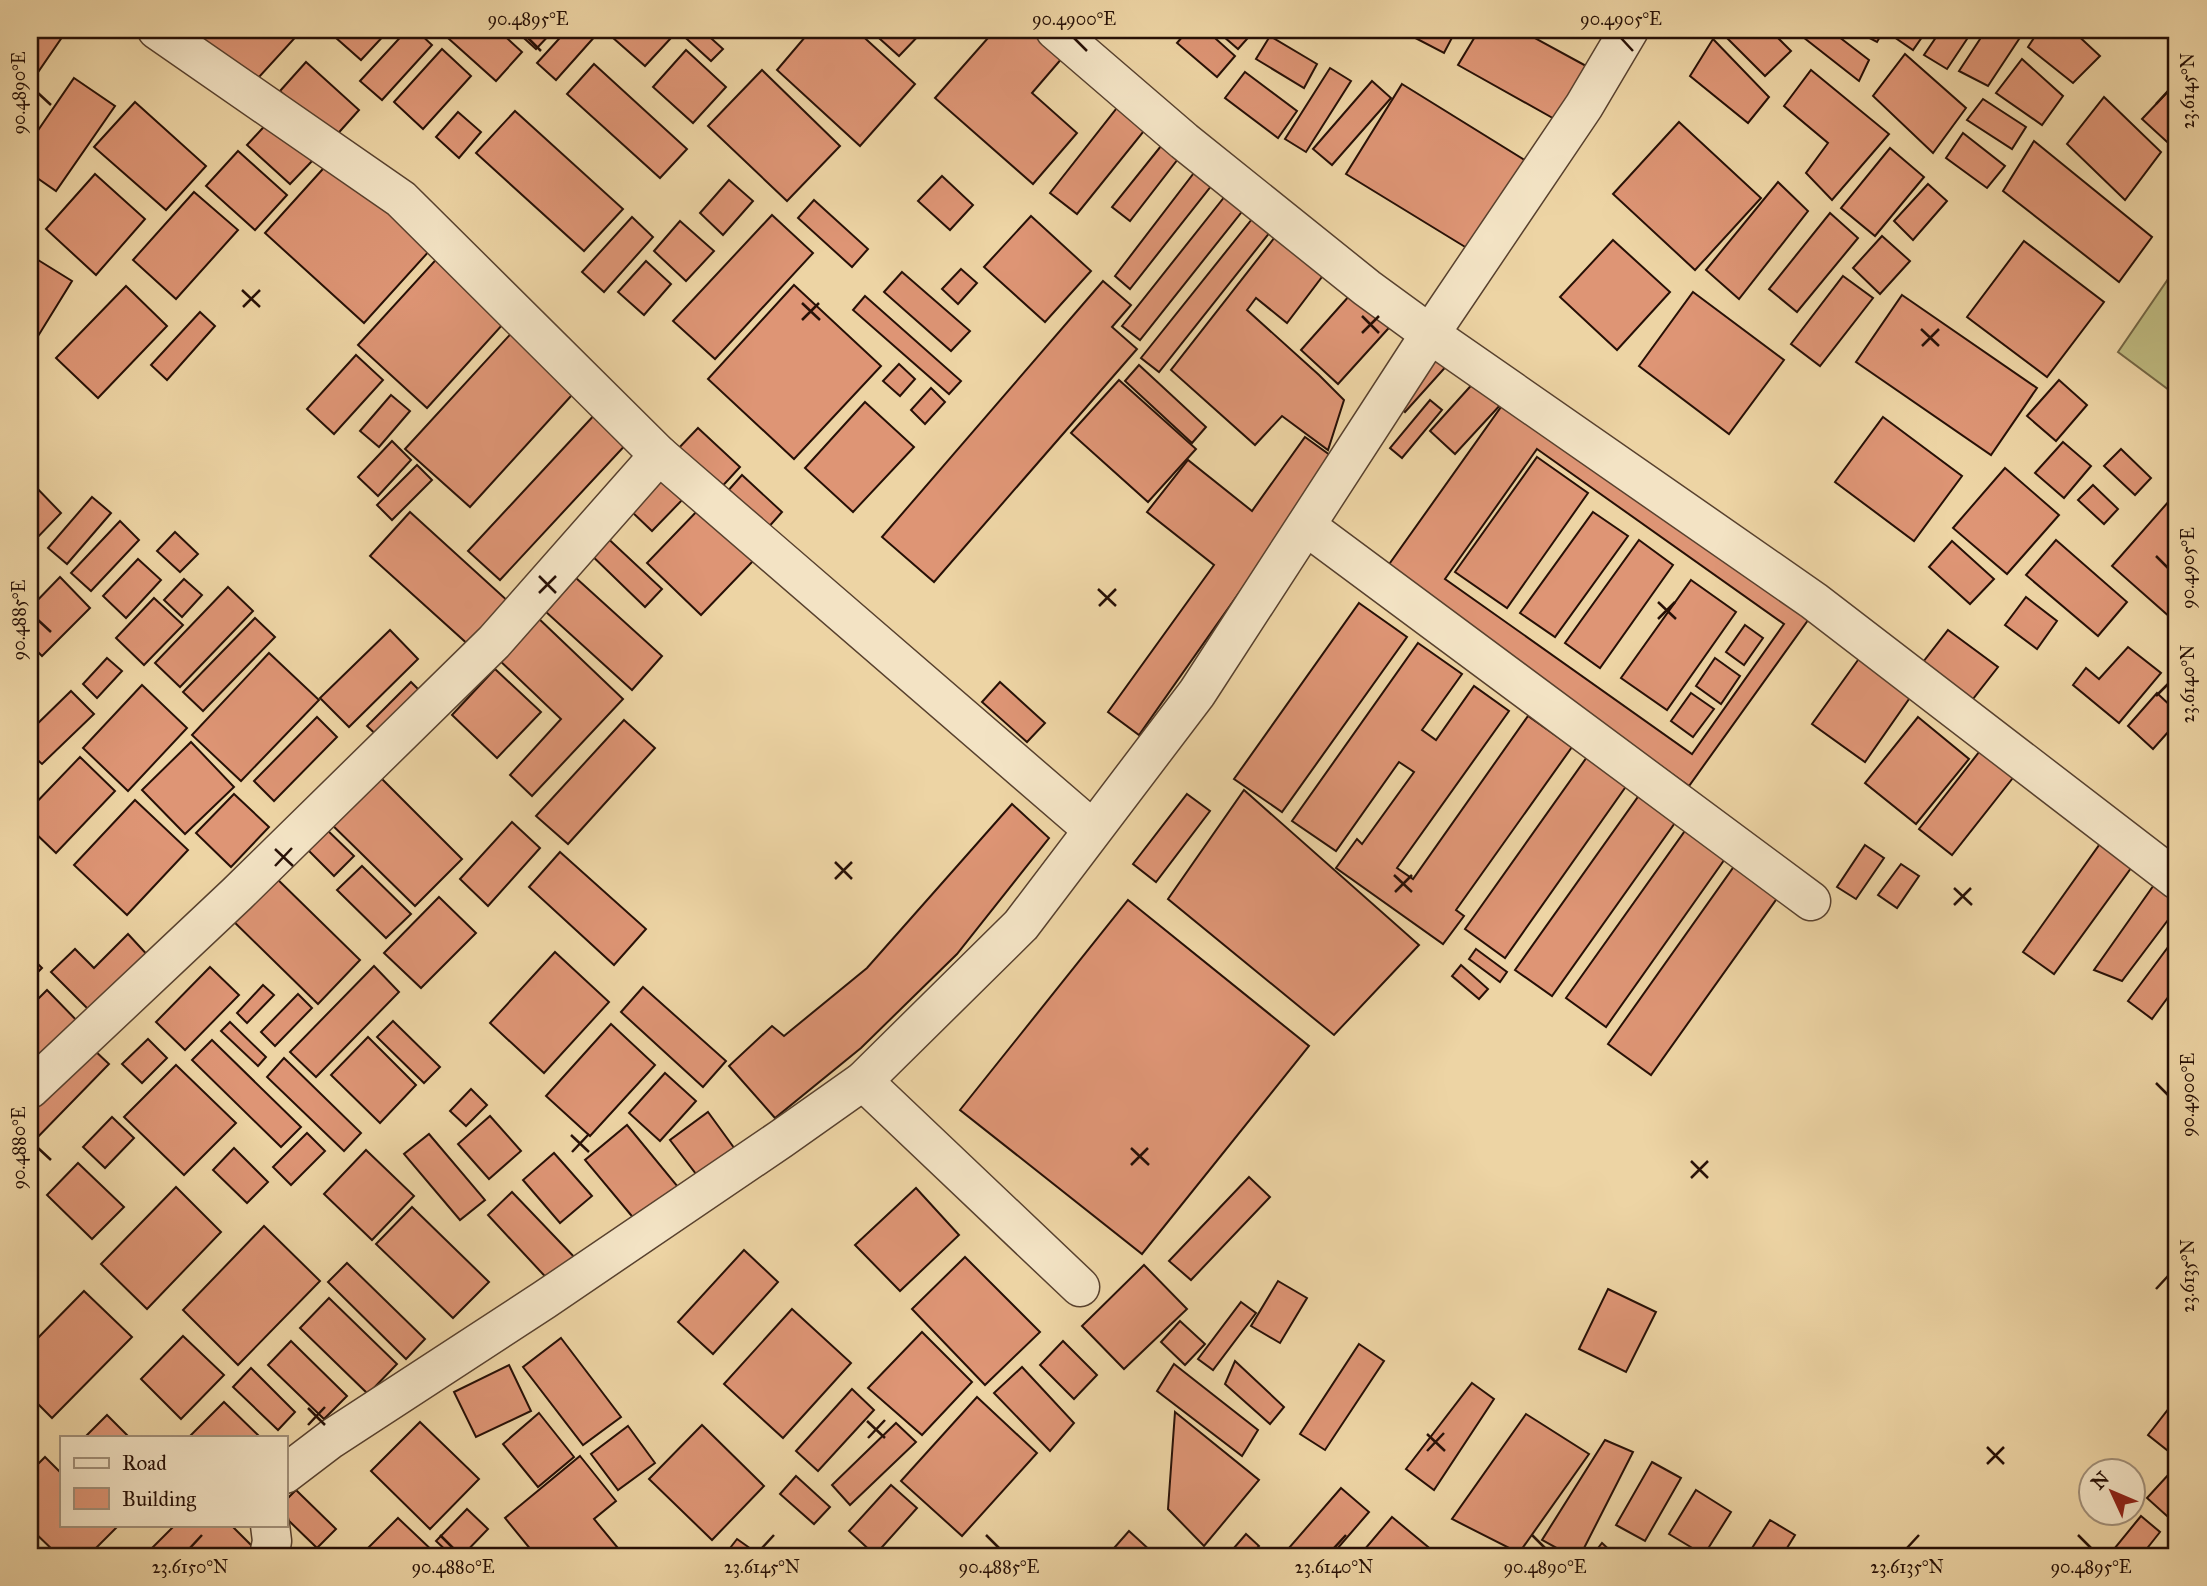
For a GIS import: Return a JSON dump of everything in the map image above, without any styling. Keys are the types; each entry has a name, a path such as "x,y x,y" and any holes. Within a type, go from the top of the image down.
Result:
{"street":[{"path":"158,30 401,199 660,455 1092,829"},
{"path":"1055,30 1184,141 1367,288 1814,601 2177,880"},
{"path":"287,1472 331,1439 544,1300 863,1081 1021,925 1196,693 1430,334 1584,106 1629,30"},
{"path":"30,1088 237,894 494,642 660,455"},
{"path":"1306,526 1811,901"},
{"path":"863,1081 1080,1287"},
{"path":"269,1556 272,1541 270,1526"}],"shaded area":[{"path":"2177,266 2177,396 2118,352"}],"building":[{"path":"30,30 67,30 34,78 30,75"},
{"path":"190,30 302,30 249,88"},
{"path":"327,30 389,30 361,60"},
{"path":"407,30 416,30 432,45 382,100 360,81"},
{"path":"439,30 498,30 522,52 496,81"},
{"path":"515,30 554,30 536,49"},
{"path":"567,30 592,30 597,34 556,80 537,63"},
{"path":"604,30 662,30 671,38 645,66"},
{"path":"677,30 702,30 723,49 711,61"},
{"path":"811,30 856,30 915,84 860,146 777,70"},
{"path":"870,30 924,30 899,56"},
{"path":"995,30 1032,30 1063,57 1032,93 1077,133 1033,184 935,98"},
{"path":"1188,30 1206,30 1235,56 1217,77 1177,43"},
{"path":"1216,30 1255,30 1238,49"},
{"path":"1400,30 1456,30 1444,53"},
{"path":"1479,30 1520,30 1588,67 1558,121 1458,65"},
{"path":"1722,30 1770,30 1791,51 1765,76"},
{"path":"1794,30 1830,30 1869,60 1859,81"},
{"path":"1854,30 1884,30 1877,42"},
{"path":"1898,30 1927,30 1913,50 1894,37"},
{"path":"1941,30 1973,30 1947,69 1924,55"},
{"path":"1986,30 2025,30 1988,86 1959,71"},
{"path":"2039,30 2072,30 2100,56 2073,83 2028,47"},
{"path":"1270,36 1317,64 1304,88 1256,59"},
{"path":"1713,39 1769,97 1748,123 1690,76"},
{"path":"442,49 471,76 423,129 394,102"},
{"path":"686,50 726,87 693,123 653,87"},
{"path":"1905,54 1966,108 1933,153 1873,96"},
{"path":"2022,59 2063,96 2042,125 1996,93"},
{"path":"306,62 359,110 333,139 280,91"},
{"path":"594,64 687,149 660,178 567,94"},
{"path":"1330,68 1351,81 1306,152 1285,139"},
{"path":"762,70 840,146 787,201 708,126"},
{"path":"1811,70 1889,134 1832,200 1806,173 1828,143 1784,106"},
{"path":"1245,72 1297,111 1278,138 1225,98"},
{"path":"74,78 115,106 56,191 30,173 30,142"},
{"path":"1372,81 1391,98 1332,165 1313,149"},
{"path":"2177,82 2177,151 2142,119"},
{"path":"1402,84 1531,164 1475,253 1346,174"},
{"path":"2104,97 2161,152 2125,200 2067,144"},
{"path":"1124,99 1152,121 1077,214 1050,193"},
{"path":"1983,99 2026,127 2012,149 1967,120"},
{"path":"135,102 206,166 166,210 94,147"},
{"path":"515,111 623,209 584,251 476,153"},
{"path":"458,112 481,132 459,158 436,137"},
{"path":"271,119 314,159 290,184 247,145"},
{"path":"1679,122 1761,198 1695,270 1613,194"},
{"path":"1963,133 2005,166 1987,188 1946,158"},
{"path":"2034,141 2152,237 2119,282 2003,191"},
{"path":"1161,146 1178,159 1130,221 1112,207"},
{"path":"1890,148 1924,177 1875,236 1841,208"},
{"path":"238,151 287,195 255,230 206,186"},
{"path":"331,160 431,249 364,323 265,233"},
{"path":"1200,165 1219,176 1130,289 1115,276"},
{"path":"95,174 145,219 96,275 46,229"},
{"path":"942,176 973,205 950,230 918,201"},
{"path":"729,180 753,201 723,235 700,213"},
{"path":"1778,182 1808,211 1739,299 1706,270"},
{"path":"1928,184 1947,201 1913,240 1894,221"},
{"path":"1233,186 1252,199 1140,340 1122,326"},
{"path":"194,192 238,230 176,299 133,260"},
{"path":"814,200 868,249 852,267 798,218"},
{"path":"1260,209 1278,222 1159,372 1141,358"},
{"path":"1830,213 1858,238 1797,312 1769,289"},
{"path":"772,215 813,253 715,359 673,321"},
{"path":"1031,216 1091,271 1045,322 984,267"},
{"path":"632,217 653,237 604,292 582,272"},
{"path":"680,221 714,251 686,281 654,251"},
{"path":"1282,228 1331,265 1287,323 1256,298 1247,310 1344,400 1328,450 1282,416 1255,445 1171,370"},
{"path":"1882,236 1910,261 1880,294 1853,268"},
{"path":"1613,240 1670,292 1617,350 1560,297"},
{"path":"2024,241 2104,302 2047,377 1967,317"},
{"path":"443,252 512,314 427,408 358,345"},
{"path":"30,255 72,281 35,341 30,338"},
{"path":"646,261 671,284 644,315 618,292"},
{"path":"961,269 977,283 958,304 942,289"},
{"path":"902,272 970,331 951,351 884,292"},
{"path":"1843,276 1873,298 1820,366 1791,344"},
{"path":"1103,281 1131,305 1112,327 1137,349 934,582 882,537"},
{"path":"794,285 881,366 794,459 708,379"},
{"path":"126,286 167,326 98,398 56,358"},
{"path":"1358,286 1396,320 1338,384 1301,350"},
{"path":"1693,292 1784,360 1729,434 1639,366"},
{"path":"1902,295 2037,388 1991,455 1856,362"},
{"path":"865,296 961,381 949,394 853,310"},
{"path":"200,312 215,326 167,380 151,365"},
{"path":"517,327 581,385 470,507 405,449"},
{"path":"1440,351 1450,362 1405,412 1394,402"},
{"path":"356,355 383,380 334,434 307,409"},
{"path":"899,364 915,379 900,396 883,381"},
{"path":"1139,365 1206,427 1192,443 1125,381"},
{"path":"1477,379 1503,402 1455,454 1430,431"},
{"path":"1119,380 1196,449 1148,502 1071,433"},
{"path":"2059,380 2087,405 2056,441 2027,416"},
{"path":"931,388 945,402 925,424 911,410"},
{"path":"391,395 410,411 379,447 360,431"},
{"path":"1430,400 1442,410 1402,458 1390,448"},
{"path":"1506,400 1811,616 1689,786 1385,570","holes":["1537,449 1784,624 1692,754 1445,579"]},
{"path":"865,402 914,447 853,512 805,468"},
{"path":"598,411 630,440 500,580 468,551"},
{"path":"1883,417 1962,476 1914,541 1835,482"},
{"path":"698,428 740,467 717,492 675,452"},
{"path":"1305,437 1334,458 1139,735 1108,712 1214,565 1147,512 1188,460 1252,511"},
{"path":"392,441 411,460 378,496 358,477"},
{"path":"2063,442 2091,466 2064,498 2035,473"},
{"path":"2121,449 2151,478 2135,495 2104,466"},
{"path":"1537,457 1588,493 1507,608 1455,572"},
{"path":"417,465 432,480 392,520 377,505"},
{"path":"2005,468 2059,515 2007,574 1953,528"},
{"path":"742,475 782,512 766,530 726,493"},
{"path":"664,477 685,497 652,531 631,511"},
{"path":"30,481 61,513 36,539 30,534"},
{"path":"2093,485 2118,509 2104,524 2078,500"},
{"path":"2177,492 2177,611 2171,618 2112,566"},
{"path":"92,497 111,513 67,564 48,548"},
{"path":"699,509 753,561 701,615 647,563"},
{"path":"410,512 510,603 471,647 370,556"},
{"path":"1593,512 1628,536 1555,637 1520,613"},
{"path":"120,521 139,540 91,591 71,573"},
{"path":"175,532 198,554 180,572 157,551"},
{"path":"601,532 662,589 645,607 585,549"},
{"path":"1639,540 1673,565 1600,668 1565,643"},
{"path":"2056,540 2127,602 2098,636 2026,575"},
{"path":"1952,541 1994,579 1970,604 1929,567"},
{"path":"138,559 161,580 126,618 103,596"},
{"path":"60,577 90,608 42,656 30,644 30,608"},
{"path":"576,578 662,656 632,690 546,612"},
{"path":"184,579 202,595 182,617 164,600"},
{"path":"1691,580 1736,612 1667,710 1621,678"},
{"path":"228,587 253,611 180,687 155,663"},
{"path":"2026,597 2057,621 2037,649 2005,625"},
{"path":"154,598 183,625 144,665 116,638"},
{"path":"1359,603 1407,637 1282,812 1234,779"},
{"path":"536,616 623,699 532,796 510,775 561,719 497,658"},
{"path":"255,618 275,637 203,711 183,692"},
{"path":"1745,625 1763,638 1744,665 1726,652"},
{"path":"390,630 418,659 349,727 320,698"},
{"path":"1948,630 1998,667 1962,713 1913,675"},
{"path":"1418,643 1462,674 1422,730 1436,740 1474,686 1509,711 1397,868 1413,879 1528,716 1572,747 1456,910 1464,916 1443,944 1336,868 1357,839 1362,844 1414,772 1399,762 1336,851 1292,821"},
{"path":"2128,647 2161,673 2119,723 2073,685 2086,668 2099,679"},
{"path":"269,653 319,700 241,781 192,735"},
{"path":"1863,653 1916,689 1865,762 1812,724"},
{"path":"107,658 122,671 97,698 83,684"},
{"path":"1715,658 1740,676 1721,704 1696,686"},
{"path":"495,669 541,712 497,758 452,715"},
{"path":"411,682 427,698 383,741 367,726"},
{"path":"1000,682 1045,723 1027,742 982,702"},
{"path":"142,685 187,728 128,791 83,748"},
{"path":"71,691 94,714 42,764 30,753 30,731"},
{"path":"1691,693 1714,709 1693,737 1671,721"},
{"path":"2157,693 2177,712 2177,722 2153,749 2128,726"},
{"path":"317,717 337,737 274,801 254,781"},
{"path":"1918,717 1969,759 1916,824 1865,783"},
{"path":"624,720 655,748 568,844 536,816"},
{"path":"191,742 234,787 185,834 142,790"},
{"path":"1983,747 2016,774 1952,855 1919,829"},
{"path":"80,757 115,791 56,853 30,828 30,809"},
{"path":"1587,757 1627,785 1505,958 1465,929"},
{"path":"371,768 462,859 415,906 324,817"},
{"path":"1244,790 1419,945 1334,1035 1168,899"},
{"path":"234,794 269,827 231,867 196,833"},
{"path":"1187,794 1210,811 1156,882 1133,864"},
{"path":"1640,794 1677,820 1552,996 1515,970"},
{"path":"135,800 188,850 127,915 74,865"},
{"path":"1012,804 1049,838 957,954 861,1048 775,1118 729,1066 772,1026 784,1036 867,968"},
{"path":"512,822 540,848 488,906 460,879"},
{"path":"322,825 354,856 334,876 303,845"},
{"path":"1687,828 1727,856 1606,1027 1566,998"},
{"path":"2102,841 2134,864 2054,974 2023,952"},
{"path":"1865,845 1884,858 1856,899 1837,887"},
{"path":"560,852 646,929 614,965 529,887"},
{"path":"1740,858 1783,890 1651,1075 1608,1044"},
{"path":"1901,864 1919,876 1897,908 1878,895"},
{"path":"362,866 411,914 386,938 337,890"},
{"path":"270,872 360,960 318,1004 227,915"},
{"path":"2156,882 2177,894 2177,908 2122,981 2094,970"},
{"path":"439,897 476,933 421,988 384,953"},
{"path":"1128,900 1309,1046 1142,1254 960,1110"},
{"path":"128,934 152,960 95,1016 51,972 75,949 94,968"},
{"path":"2177,935 2177,985 2152,1019 2128,1001"},
{"path":"1476,949 1507,972 1500,982 1469,959"},
{"path":"555,952 609,1002 544,1073 490,1023"},
{"path":"30,956 42,968 30,980"},
{"path":"1461,965 1488,989 1479,999 1452,976"},
{"path":"374,966 399,992 316,1077 290,1052"},
{"path":"210,967 239,995 185,1050 156,1022"},
{"path":"263,985 274,995 247,1023 237,1013"},
{"path":"643,987 726,1061 703,1087 621,1012"},
{"path":"47,990 84,1028 43,1069 30,1055 30,1007"},
{"path":"298,994 312,1008 275,1046 261,1032"},
{"path":"393,1021 440,1067 424,1083 377,1037"},
{"path":"230,1022 266,1057 258,1066 221,1031"},
{"path":"611,1024 655,1065 590,1136 546,1096"},
{"path":"368,1037 416,1085 380,1123 331,1075"},
{"path":"148,1039 167,1058 142,1083 122,1064"},
{"path":"212,1040 301,1127 281,1147 192,1060"},
{"path":"93,1049 109,1064 30,1145 30,1114"},
{"path":"284,1058 361,1133 344,1151 267,1077"},
{"path":"176,1065 236,1123 184,1175 124,1117"},
{"path":"665,1073 696,1101 660,1141 629,1113"},
{"path":"471,1089 487,1105 466,1126 450,1111"},
{"path":"708,1112 740,1156 703,1183 670,1140"},
{"path":"490,1116 521,1151 489,1179 458,1144"},
{"path":"112,1117 134,1138 105,1168 83,1147"},
{"path":"627,1125 683,1193 641,1227 585,1160"},
{"path":"307,1133 325,1151 291,1185 273,1167"},
{"path":"429,1134 485,1200 460,1220 404,1154"},
{"path":"234,1148 268,1182 247,1203 213,1170"},
{"path":"366,1150 414,1196 372,1240 324,1194"},
{"path":"554,1153 592,1196 560,1223 523,1180"},
{"path":"78,1163 124,1207 92,1239 47,1195"},
{"path":"1249,1177 1270,1197 1191,1280 1169,1261"},
{"path":"176,1187 221,1232 147,1309 101,1264"},
{"path":"916,1188 959,1235 900,1291 855,1245"},
{"path":"512,1192 579,1262 554,1286 488,1215"},
{"path":"412,1207 489,1282 453,1318 376,1244"},
{"path":"264,1226 320,1281 238,1365 183,1310"},
{"path":"744,1250 778,1282 713,1354 678,1322"},
{"path":"965,1257 1040,1332 985,1385 912,1309"},
{"path":"347,1263 425,1339 406,1359 328,1282"},
{"path":"1144,1265 1187,1309 1124,1369 1082,1326"},
{"path":"1278,1281 1307,1298 1280,1343 1251,1326"},
{"path":"1608,1289 1656,1312 1626,1372 1579,1349"},
{"path":"84,1291 132,1337 52,1418 30,1396 30,1346"},
{"path":"329,1298 397,1364 368,1394 300,1328"},
{"path":"1241,1302 1256,1313 1213,1370 1198,1359"},
{"path":"792,1309 851,1363 783,1438 724,1384"},
{"path":"1180,1321 1205,1344 1185,1365 1161,1342"},
{"path":"922,1332 972,1382 922,1435 868,1388"},
{"path":"183,1336 224,1375 181,1419 141,1379"},
{"path":"561,1338 621,1417 583,1445 523,1367"},
{"path":"291,1341 347,1396 324,1419 268,1365"},
{"path":"1063,1341 1097,1375 1074,1399 1040,1365"},
{"path":"1359,1344 1384,1361 1325,1450 1300,1434"},
{"path":"1235,1361 1284,1407 1270,1424 1225,1384"},
{"path":"1174,1364 1258,1430 1242,1456 1157,1391"},
{"path":"509,1365 531,1411 476,1437 454,1392"},
{"path":"1022,1367 1074,1423 1050,1451 994,1393"},
{"path":"251,1368 295,1412 278,1430 233,1387"},
{"path":"1472,1383 1494,1399 1434,1490 1406,1469"},
{"path":"852,1389 874,1410 818,1471 796,1451"},
{"path":"977,1397 1037,1453 962,1536 901,1481"},
{"path":"2177,1398 2177,1447 2172,1454 2148,1435"},
{"path":"224,1402 259,1436 190,1436"},
{"path":"1175,1412 1259,1480 1204,1546 1168,1509"},
{"path":"539,1413 574,1457 538,1487 503,1444"},
{"path":"1526,1414 1589,1454 1519,1553 1452,1519"},
{"path":"107,1415 128,1436 86,1436"},
{"path":"420,1422 479,1479 430,1529 371,1471"},
{"path":"896,1423 916,1442 850,1505 832,1485"},
{"path":"702,1425 764,1486 712,1540 649,1479"},
{"path":"628,1426 655,1463 618,1490 591,1454"},
{"path":"1605,1440 1633,1452 1580,1556 1571,1556 1542,1540"},
{"path":"580,1456 616,1501 594,1519 622,1553 617,1556 536,1556 505,1518"},
{"path":"45,1457 60,1472 60,1526 117,1527 88,1556 59,1556 30,1528 30,1472"},
{"path":"1652,1462 1681,1478 1645,1541 1616,1525"},
{"path":"2169,1474 2177,1482 2177,1525 2148,1499"},
{"path":"796,1476 830,1507 814,1524 780,1494"},
{"path":"891,1485 917,1508 875,1555 849,1531"},
{"path":"1341,1488 1369,1512 1331,1556 1282,1556"},
{"path":"296,1490 336,1529 317,1548 287,1519 287,1499"},
{"path":"1696,1490 1731,1512 1704,1555 1669,1534"},
{"path":"467,1509 488,1529 462,1556 452,1556 436,1541"},
{"path":"1392,1517 1439,1556 1359,1556"},
{"path":"398,1518 438,1556 360,1556"},
{"path":"1770,1520 1795,1535 1782,1556 1747,1556"},
{"path":"2148,1522 2160,1532 2141,1556 2123,1556 2114,1549 2133,1526 2148,1526"},
{"path":"174,1526 232,1526 257,1551 252,1556 160,1556 152,1548"},
{"path":"1129,1531 1153,1553 1150,1556 1107,1556"},
{"path":"1246,1534 1259,1546 1250,1556 1227,1556"},
{"path":"737,1539 761,1556 724,1556"},
{"path":"1602,1543 1616,1556 1592,1556"}]}
